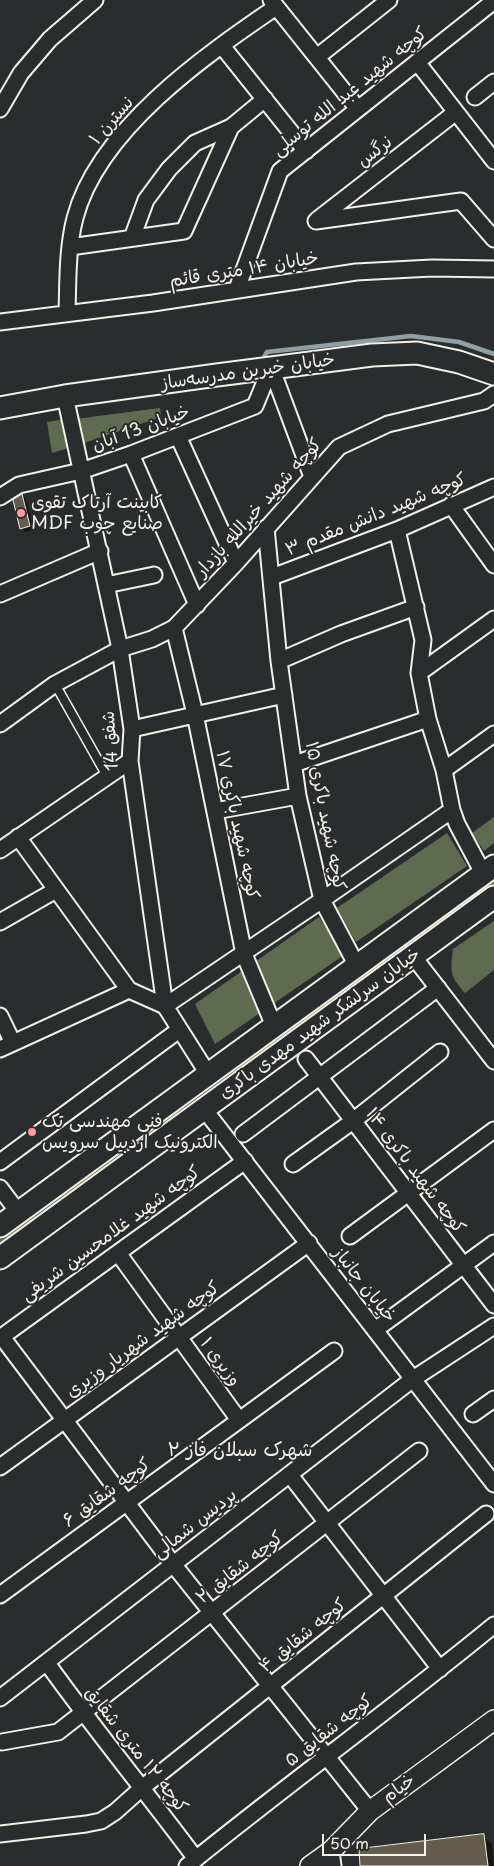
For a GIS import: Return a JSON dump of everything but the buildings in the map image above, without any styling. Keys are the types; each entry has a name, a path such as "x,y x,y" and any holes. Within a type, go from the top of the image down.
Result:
{"main road":[{"name":"خیابان خیرین مدرسه‌ساز","path":"0,408 64,396 271,367 372,356 417,353 459,362 494,374"},
{"name":"خیابان سرلشکر شهید مهدی باکری","path":"0,1226 489,870"},
{"name":"خیابان سرلشکر شهید مهدی باکری","path":"0,1258 494,896"},
{"path":"204,1109 208,1074"}],"street":[{"path":"0,109 21,73 50,38 95,0"},
{"path":"317,57 385,1"},
{"name":"کوچه شهید عبد الله توسلی","path":"237,289 280,171 494,1"},
{"path":"273,4 358,109"},
{"name":"نسترن ۱","path":"67,313 70,247 75,218 91,176 112,145 135,120 163,94 273,4"},
{"path":"222,46 306,151"},
{"path":"417,62 494,161"},
{"path":"475,97 494,82"},
{"path":"132,238 146,200 169,169 195,143 231,127 265,99"},
{"name":"نرگس","path":"456,112 316,221 461,201 494,240"},
{"path":"70,247 184,231 231,127"},
{"name":"خیابان ۱۴ متری قائم","path":"0,322 153,303 356,272 432,268 494,270"},
{"path":"271,367 312,477"},
{"name":"خیابان 13 آبان","path":"0,497 19,484 81,471 131,454 255,406 271,367"},
{"name":"کوچه شهید خیرالله بازدار","path":"0,724 55,684 120,649 152,639 174,628 236,563 339,447 388,424 484,401 494,394"},
{"name":"شفق 14","path":"64,396 100,551 120,649 132,729 130,760 165,1006 208,1074"},
{"path":"178,436 236,563"},
{"path":"131,454 196,605"},
{"name":"کوچه شهید دانش مقدم ۳","path":"272,577 397,530 494,487"},
{"path":"451,505 494,565"},
{"name":"کوچه شهید باکری ۱۵","path":"266,528 279,661 298,796 322,900 357,966"},
{"path":"397,530 416,606 422,640 419,673 428,719 444,770 452,810 457,824 489,870"},
{"path":"0,594 100,551"},
{"path":"106,585 154,575"},
{"path":"279,661 341,634 416,606"},
{"path":"419,673 494,619"},
{"name":"کوچه شهید باکری ۱۷","path":"174,628 195,714 244,954 274,1026"},
{"path":"132,729 284,696"},
{"path":"294,764 428,719"},
{"path":"444,770 494,734"},
{"path":"0,850 130,760"},
{"path":"215,811 298,796"},
{"path":"18,837 129,990 165,1006 244,954 452,810"},
{"path":"0,922 56,890"},
{"path":"413,956 494,1061"},
{"path":"243,1134 438,988"},
{"path":"0,1016 6,1046 129,990"},
{"path":"0,1162 179,1030"},
{"path":"293,1164 353,1121 440,1052"},
{"name":"کوچه شهید باکری ۱۴","path":"306,1059 494,1305"},
{"name":"خیابان جانباز","path":"204,1109 494,1484"},
{"path":"350,1236 494,1130"},
{"name":"کوچه شهید غلامحسین شریفی","path":"1,1337 245,1161"},
{"path":"0,1188 18,1212"},
{"name":"کوچه شهید شهریار وزیری","path":"0,1467 308,1243"},
{"path":"376,1330 494,1243"},
{"name":"وزیری ۱","path":"118,1253 239,1420"},
{"name":"پردیس شمالی","path":"0,1698 414,1380 494,1326"},
{"path":"1,1337 173,1564 370,1811"},
{"name":"کوچه شقایق ۶","path":"2,1588 127,1502 334,1351"},
{"path":"473,1414 494,1399"},
{"name":"کوچه شقایق ۲","path":"2,1742 58,1732 419,1451"},
{"path":"290,1475 440,1669"},
{"name":"کوچه شقایق ۴","path":"0,1834 86,1824 101,1821 115,1812 143,1787 486,1514"},
{"name":"کوچه شقایق ۵","path":"192,1862 494,1626"},
{"name":"کوچه ۱۲ متری شقایق","path":"47,1663 83,1713 143,1787 192,1862"},
{"name":"خیام","path":"310,1866 332,1859 370,1811 494,1720"}],"lane":[{"path":"55,684 107,776"}],"green space":[{"path":"160,408 161,417 81,444 75,419"},
{"path":"66,419 72,447 52,453 47,422"},
{"path":"494,817 494,843 484,851 472,833"},
{"path":"447,833 467,866 356,942 337,908"},
{"path":"494,879 494,888 234,1075 232,1071 235,1066"},
{"path":"319,917 344,955 215,1044 195,1004"},
{"path":"494,921 494,970 465,993 456,982 452,973 453,949"},
{"path":"183,1106 188,1111 0,1248 0,1237 177,1108"}],"waterway":[{"path":"264,357 267,352 411,336 459,342 494,354"}],"place":[{"name":"کابینت آرتاک تقوی MDF صنایع چوب","path":"21,513"},
{"name":"فنی مهندسی تک الکترونیک اردبیل سرویس","path":"32,1132"}],"district":[{"name":"شهرک سبلان فاز ۲","path":"240,1451"}]}
